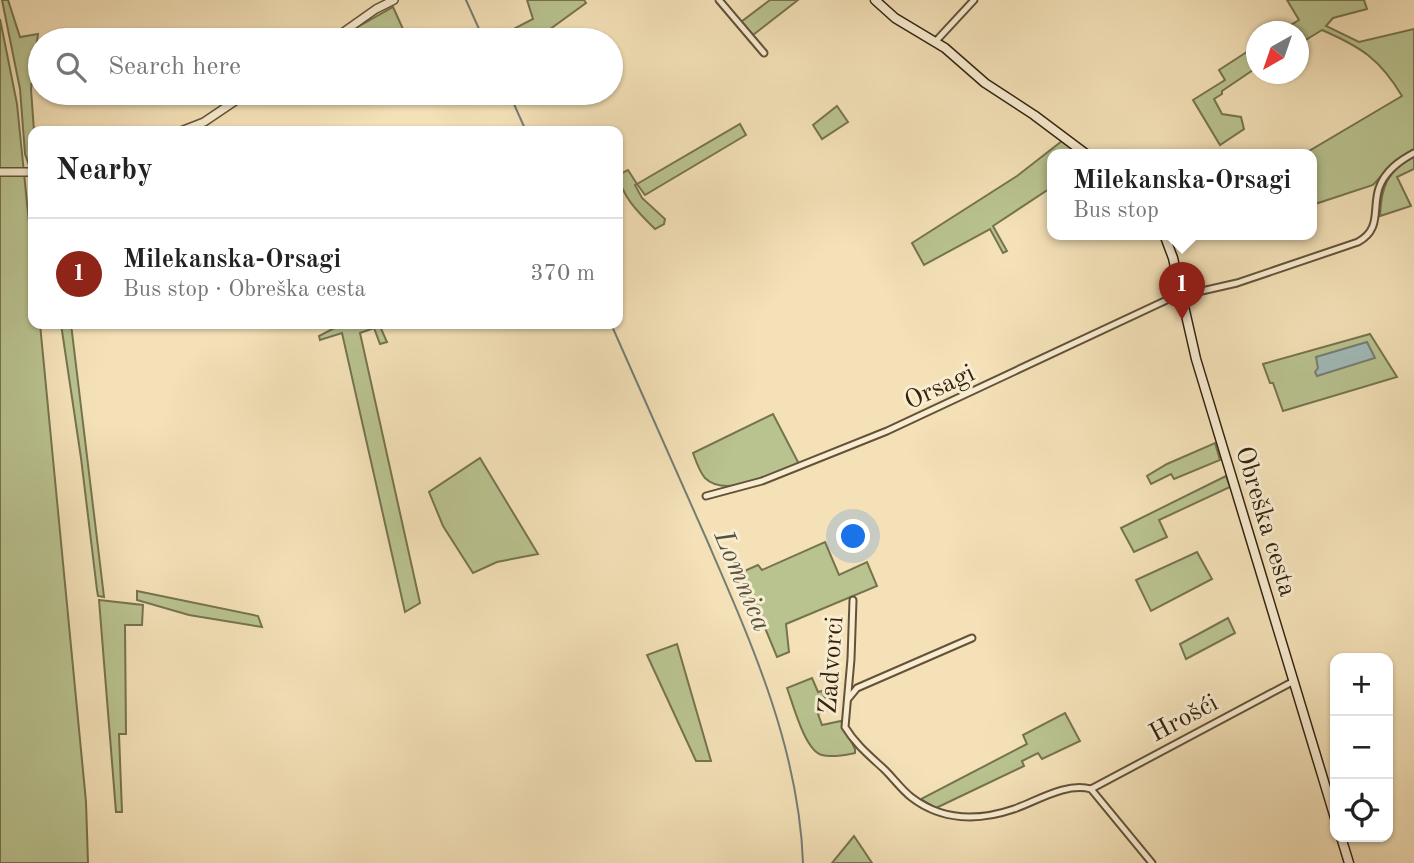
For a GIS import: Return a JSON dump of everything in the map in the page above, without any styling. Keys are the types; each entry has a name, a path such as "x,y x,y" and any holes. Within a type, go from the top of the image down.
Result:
{"main road":[{"path":"875,0 895,18 936,41 985,83 1079,149"},
{"name":"Obreška cesta","path":"1166,240 1173,258 1196,359 1330,802"},
{"path":"1343,842 1349,863"}],"street":[{"path":"349,28 394,0"},
{"path":"719,0 764,53"},
{"path":"936,41 974,0"},
{"path":"194,126 229,105"},
{"name":"Orsagi","path":"706,496 762,481 887,430 1128,316 1181,295 1237,283 1313,259 1364,239 1375,225 1378,191 1383,180 1398,162 1414,153"},
{"path":"0,172 28,172"},
{"name":"Zadvorci","path":"853,600 852,659 845,727 861,750 912,798 944,814 976,818 1012,809 1072,788 1091,789"},
{"path":"847,702 857,688 972,638"},
{"name":"Hrošći","path":"1091,789 1293,681"},
{"path":"1091,789 1152,863"}],"green space":[{"path":"2,0 8,0 20,37 28,36 28,105 32,105 34,126 28,126 28,162 20,89"},
{"path":"527,0 584,0 586,3 552,28 516,28 533,19"},
{"path":"770,0 798,0 753,35 741,22"},
{"path":"1287,0 1364,0 1367,9 1333,18 1326,26 1359,42 1414,29 1414,149 1395,161 1373,185 1317,203 1317,149 1312,149 1402,96 1386,72 1368,55 1322,30 1309,38 1309,21 1297,21"},
{"path":"393,7 403,28 356,28"},
{"path":"0,19 17,104 28,213 28,329 40,329 86,802 88,863 0,863"},
{"path":"1246,52 1246,75 1214,99 1222,114 1241,117 1244,129 1220,145 1193,100 1225,80 1219,70"},
{"path":"837,106 848,122 822,139 813,125"},
{"path":"740,124 746,135 645,195 637,184"},
{"path":"1062,141 1072,149 1052,149"},
{"path":"1047,153 1047,190 993,226 1007,251 1003,253 990,229 924,265 912,243 1017,176"},
{"path":"1414,157 1414,169 1397,177 1411,206 1380,216 1387,181 1397,168"},
{"path":"628,170 642,198 665,219 664,224 655,229 628,198 623,189 623,172"},
{"path":"62,329 72,329 104,597 98,596 97,590"},
{"path":"332,329 371,329 360,333 420,603 405,612 342,333 320,340 319,336"},
{"path":"374,329 381,329 387,342 380,344"},
{"path":"1370,334 1397,377 1283,411 1263,364"},
{"path":"773,414 799,464 765,478 738,485 714,484 705,478 693,453"},
{"path":"1215,443 1220,460 1174,479 1171,474 1151,484 1147,476"},
{"path":"480,458 538,554 497,562 473,573 443,526 429,492"},
{"path":"1226,476 1230,487 1159,520 1167,537 1134,552 1121,528"},
{"path":"825,542 839,575 867,562 877,586 786,624 789,652 777,657 742,572 758,565 762,570"},
{"path":"1197,552 1212,579 1151,611 1136,580"},
{"path":"137,591 258,616 262,627 189,615 137,600"},
{"path":"99,600 143,605 142,625 125,625 126,734 119,734 122,812 116,812"},
{"path":"1228,618 1235,633 1186,659 1180,644"},
{"path":"677,644 711,761 696,761 647,655"},
{"path":"812,678 818,692 822,691 830,709 818,714 822,725 841,721 855,753 822,755 810,745 787,688"},
{"path":"1065,713 1080,741 1042,759 1038,753 1022,761 1024,766 936,808 921,799 1027,744 1023,735"},
{"path":"854,836 872,863 832,863"}],"water":[{"path":"1367,342 1375,358 1317,376 1316,357"}],"waterway":[{"name":"Lomnica","path":"466,0 479,28"},
{"name":"Lomnica","path":"514,105 524,126"},
{"name":"Lomnica","path":"613,329 723,577 770,696 792,778 800,820 803,863"}],"place":[{"name":"Milekanska-Orsagi","path":"1182,320"}]}
